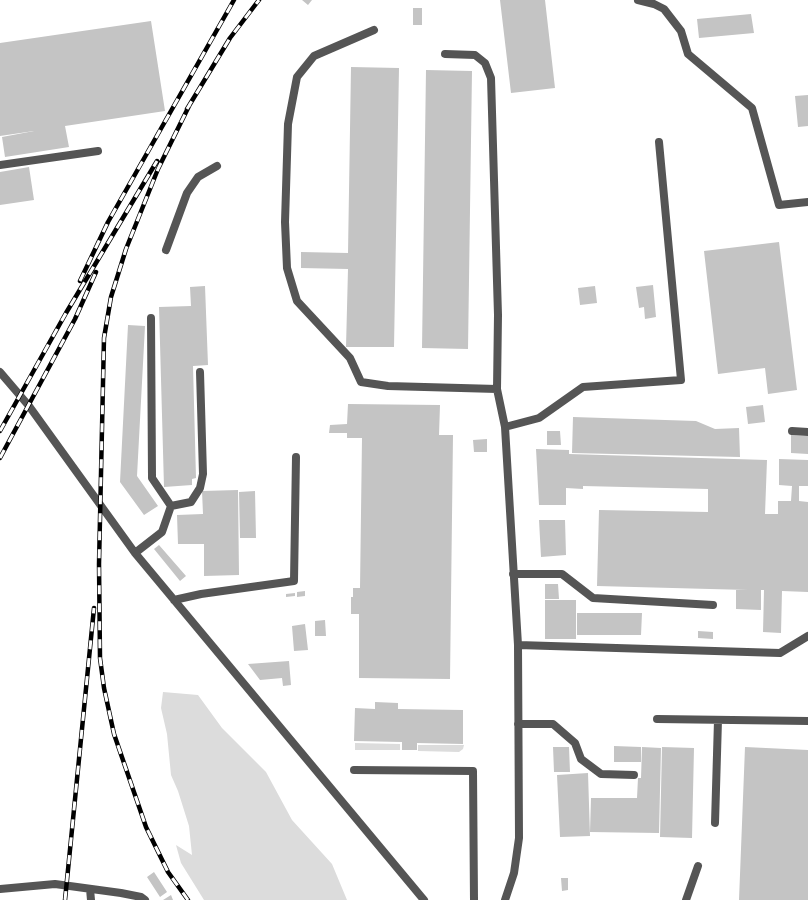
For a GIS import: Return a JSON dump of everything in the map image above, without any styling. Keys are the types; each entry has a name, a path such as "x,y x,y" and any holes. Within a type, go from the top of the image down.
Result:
{"lane":[{"path":"638,0 654,4 664,9 681,31 688,54 752,108 779,205 808,202"},
{"path":"374,30 314,56 297,77 288,124 285,222 287,268 297,302 350,358 361,382 388,386 497,389"},
{"path":"445,54 475,55 485,63 491,78 498,315 497,389 505,426 518,645 519,838 514,873 505,900"},
{"path":"505,426 539,418 583,387 681,380 659,142"},
{"path":"0,166 98,151"},
{"path":"166,250 187,193 198,177 217,166"},
{"path":"151,318 152,478 171,506"},
{"path":"0,372 34,412 135,553 424,900"},
{"path":"171,506 191,502 200,488 203,474 200,372"},
{"path":"792,431 808,432"},
{"path":"174,600 201,594 294,581 296,457"},
{"path":"135,553 162,532 171,506"},
{"path":"513,574 562,574 594,598 712,605"},
{"path":"518,645 780,653 808,636"},
{"path":"657,719 808,721"},
{"path":"715,823 718,720"},
{"path":"518,724 553,724 575,743 581,759 601,774 634,775"},
{"path":"354,770 473,771 474,900"},
{"path":"686,900 698,866"},
{"path":"0,889 55,884 121,893 141,897 145,900"},
{"path":"90,889 91,900"}],"shaded area":[{"path":"163,692 198,695 222,728 266,772 292,820 332,864 347,900 204,900 181,863 176,845 192,855 189,826 178,791 171,775 167,734 161,708"},
{"path":"355,743 400,744 400,750 355,750"},
{"path":"418,745 464,745 463,749 459,752 418,751"}],"building":[{"path":"302,0 312,0 308,5"},
{"path":"500,0 545,0 555,88 511,93"},
{"path":"413,8 422,8 422,25 413,25"},
{"path":"751,14 754,33 699,38 697,19"},
{"path":"151,21 165,111 65,126 69,147 5,157 2,137 34,131 0,136 0,43"},
{"path":"351,67 399,68 394,347 346,347 348,269 301,268 301,252 348,253"},
{"path":"426,70 472,71 468,349 422,348"},
{"path":"808,95 808,126 798,127 795,96"},
{"path":"29,167 34,200 0,205 0,172"},
{"path":"779,242 797,390 768,394 765,368 718,374 704,251"},
{"path":"653,285 656,317 645,319 644,307 639,308 636,287"},
{"path":"205,286 208,365 193,366 196,478 192,479 192,485 164,487 159,307 191,306 190,287"},
{"path":"595,286 597,303 580,305 578,288"},
{"path":"128,325 145,326 137,476 158,506 144,515 120,482"},
{"path":"348,404 440,405 439,435 453,435 450,679 359,678 359,614 351,614 351,597 353,597 353,588 360,588 362,438 347,438 347,433 329,433 330,425 347,424"},
{"path":"763,405 765,422 748,424 746,407"},
{"path":"573,417 696,421 715,429 739,428 740,457 572,453"},
{"path":"547,431 560,431 561,445 547,445"},
{"path":"791,435 808,436 808,454 791,453"},
{"path":"487,439 487,452 474,452 473,440"},
{"path":"536,449 569,450 569,454 767,460 765,514 778,514 778,501 791,501 792,486 779,485 779,459 808,460 808,486 799,486 799,501 808,502 808,592 782,591 781,633 763,632 764,590 761,590 761,610 736,609 736,590 748,590 597,586 599,510 708,512 708,489 583,486 583,489 566,488 566,505 539,505"},
{"path":"238,490 239,575 204,576 204,544 178,544 177,515 203,514 202,491"},
{"path":"255,491 256,538 240,538 239,492"},
{"path":"539,520 565,520 566,555 541,557"},
{"path":"159,545 186,576 180,581 154,549"},
{"path":"545,584 558,584 559,599 545,599"},
{"path":"305,591 305,596 297,597 297,592"},
{"path":"295,593 295,596 286,597 286,594"},
{"path":"545,600 576,600 576,639 545,639"},
{"path":"577,613 642,613 641,635 577,635"},
{"path":"325,620 326,636 315,636 315,621"},
{"path":"305,624 308,650 294,651 292,626"},
{"path":"698,631 713,632 713,639 698,638"},
{"path":"289,661 291,685 283,686 282,678 260,680 248,664"},
{"path":"375,702 398,703 398,709 463,710 463,744 417,743 417,750 402,750 402,742 354,741 355,708 375,709"},
{"path":"614,746 641,747 641,762 614,762"},
{"path":"553,747 569,747 570,772 554,772"},
{"path":"642,747 661,748 659,833 590,832 591,798 637,798 638,778 641,778"},
{"path":"662,747 694,748 692,838 660,837"},
{"path":"745,747 808,750 808,900 739,900"},
{"path":"588,773 590,836 560,837 557,775"},
{"path":"154,872 167,892 160,897 147,877"},
{"path":"561,878 568,878 568,890 562,891"},
{"path":"171,895 173,900 163,900"}],"railway":[{"path":"80,281 108,222 234,0"},
{"path":"187,109 230,38 259,0"},
{"path":"188,900 168,872 146,827 114,734 104,688 100,658 99,564 104,338 111,297 126,249 158,169 190,104"},
{"path":"0,431 66,313 157,161"},
{"path":"0,458 75,319 96,272"},
{"path":"65,900 94,608"}]}
